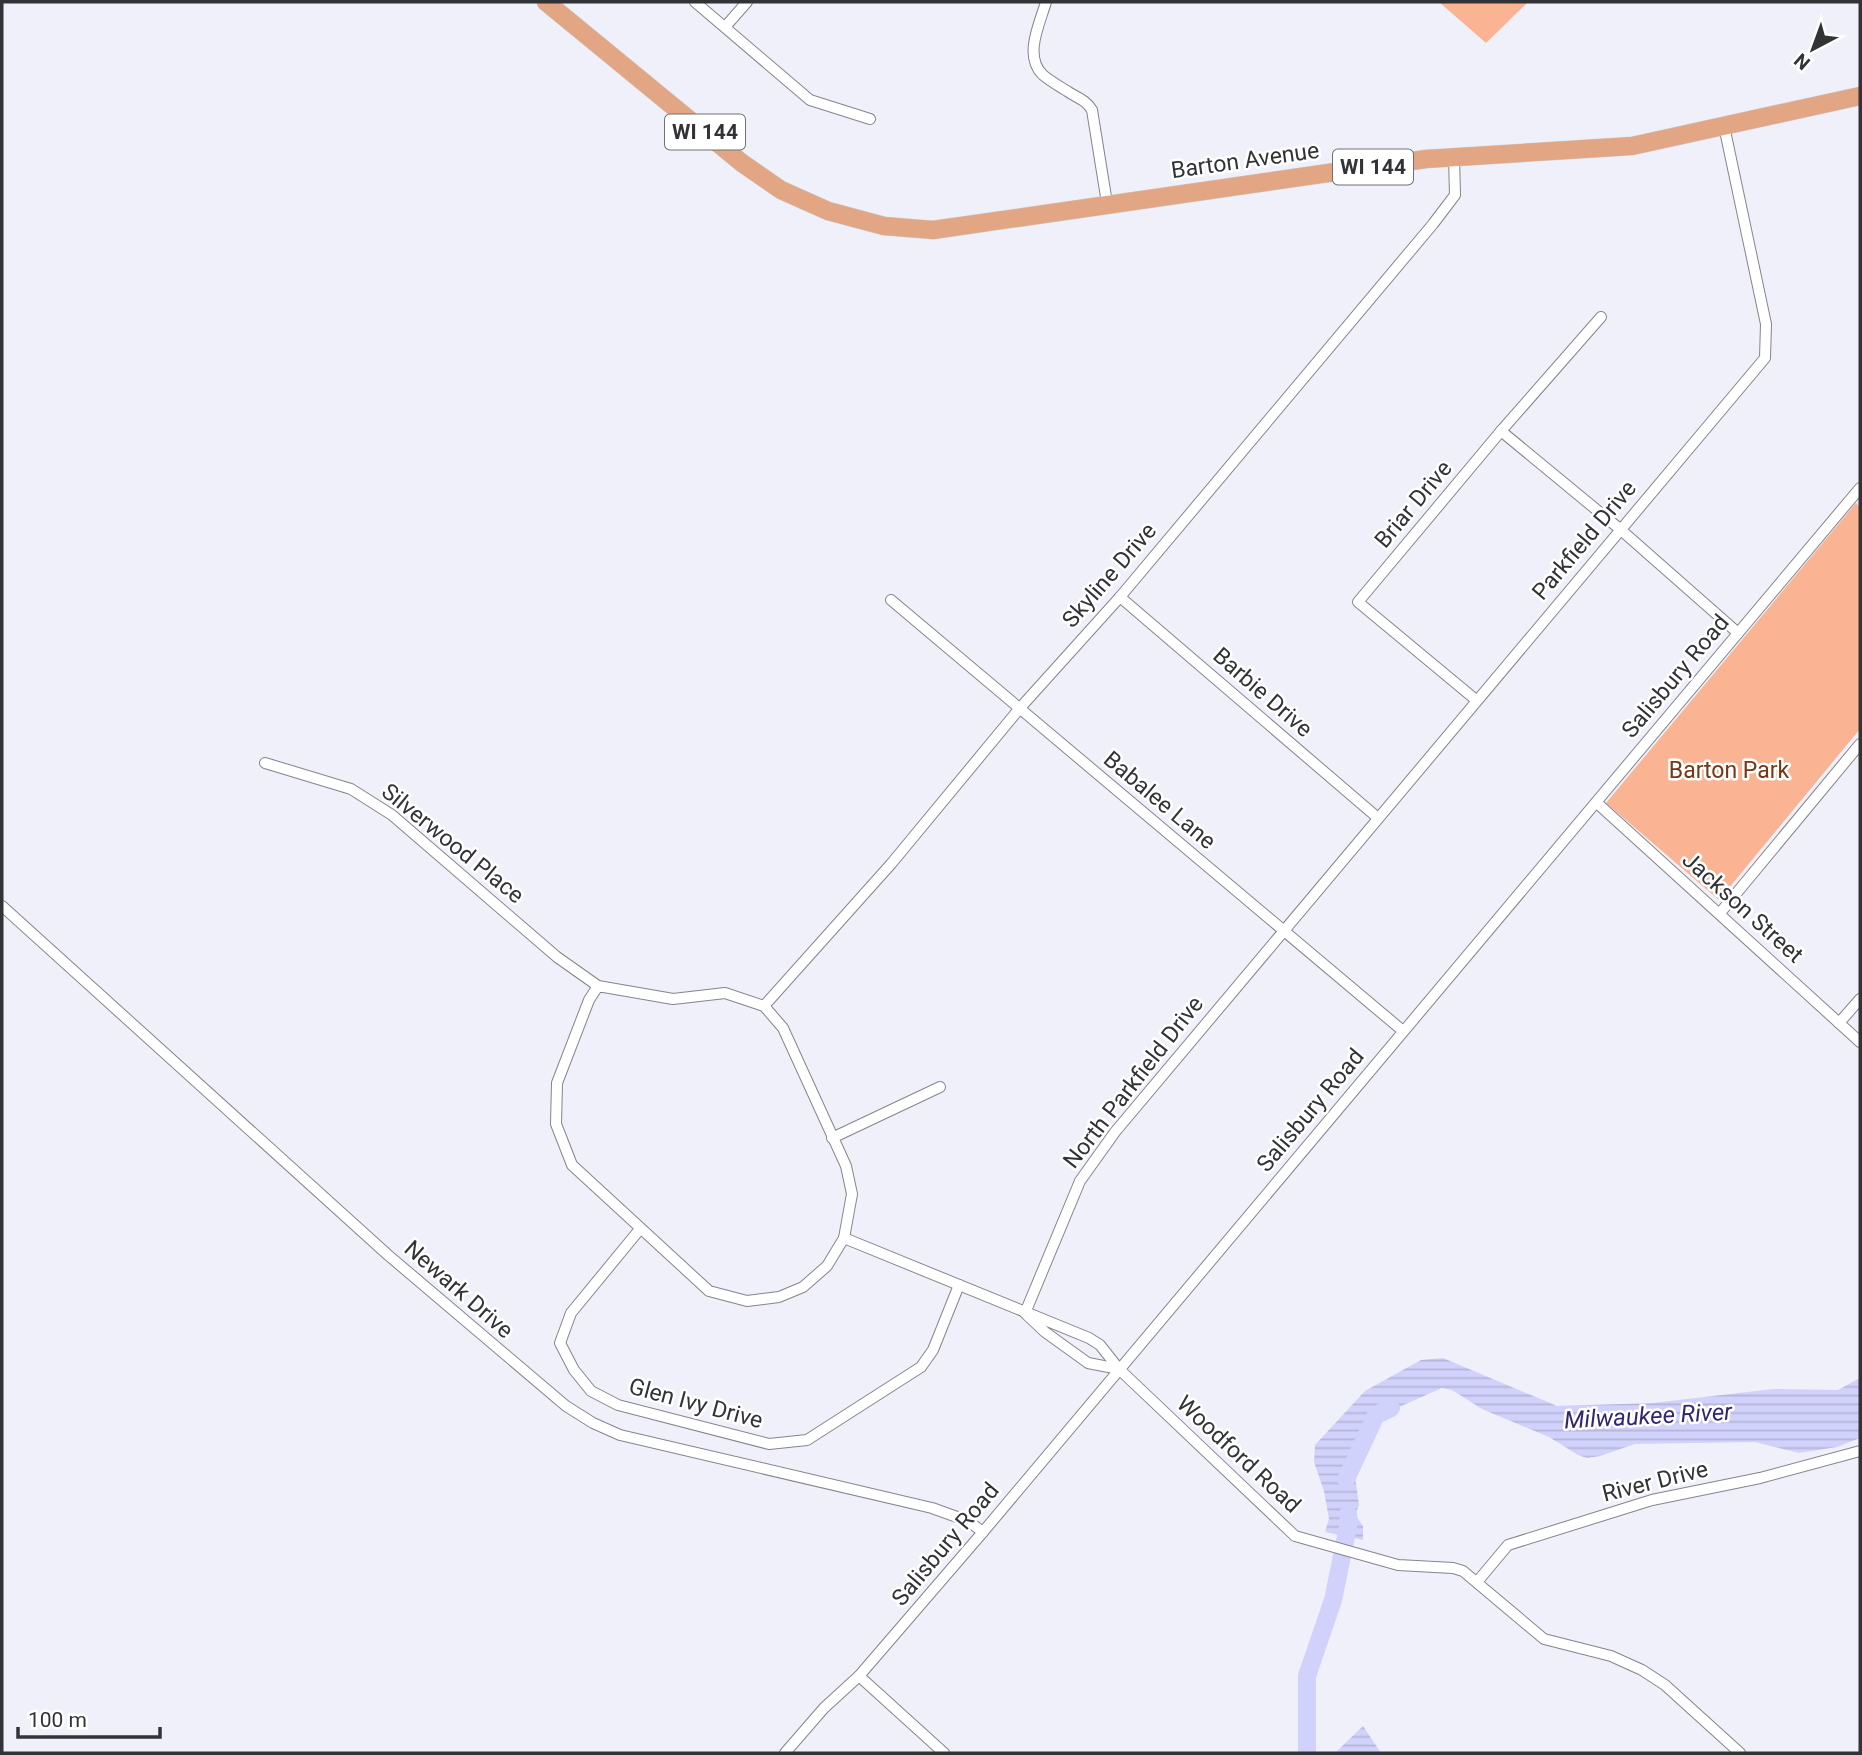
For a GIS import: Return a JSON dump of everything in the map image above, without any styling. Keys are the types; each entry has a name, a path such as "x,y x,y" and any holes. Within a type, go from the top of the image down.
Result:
{"main road":[{"name":"Barton Avenue","path":"547,2 742,163 781,190 828,211 884,226 933,230 1426,159 1632,146 1860,96"}],"street":[{"path":"695,2 810,100 870,119"},
{"path":"725,27 747,2"},
{"path":"1046,2 1034,40 1033,54 1041,74 1071,94 1085,99 1092,110 1107,203"},
{"name":"Parkfield Drive","path":"1283,931 1765,358 1766,324 1724,126"},
{"name":"Skyline Drive","path":"764,1006 891,864 1020,708 1120,597 1433,224 1455,195 1454,157"},
{"name":"Briar Drive","path":"1476,700 1359,603 1501,431 1601,317"},
{"path":"1501,431 1738,633"},
{"name":"Salisbury Road","path":"785,1753 824,1708 859,1676 983,1532 1860,489"},
{"name":"Barbie Drive","path":"1120,597 1378,818"},
{"name":"Babalee Lane","path":"891,600 1403,1031"},
{"path":"1720,913 1860,744"},
{"name":"Silverwood Place","path":"264,763 351,789 392,815 557,957 597,986"},
{"name":"Jackson Street","path":"1597,803 1860,1042"},
{"name":"Newark Drive","path":"2,906 377,1246 565,1406 620,1435 932,1508 968,1521 983,1532"},
{"name":"North Parkfield Drive","path":"1025,1313 1080,1181 1115,1132 1283,931"},
{"path":"597,986 673,999 725,993 764,1006 783,1028 846,1166 852,1194 844,1238 827,1266 803,1287 779,1297 747,1301 709,1291 572,1165 556,1124 557,1083 597,986"},
{"path":"1839,1023 1860,999"},
{"path":"832,1138 940,1087"},
{"name":"Glen Ivy Drive","path":"640,1229 570,1313 560,1343 574,1370 591,1391 618,1405 769,1444 807,1440 921,1367 933,1350 959,1285"},
{"name":"Woodford Road","path":"844,1238 1089,1338 1100,1345 1119,1369 1296,1536 1398,1566 1453,1568 1463,1571 1544,1639 1611,1656 1643,1670 1665,1685 1740,1753"},
{"name":"Woodford Road","path":"1025,1313 1045,1332 1088,1363 1119,1369"},
{"name":"River Drive","path":"1477,1582 1508,1545 1652,1500 1760,1478 1860,1451"},
{"path":"859,1676 944,1753"}],"green space":[{"path":"1439,2 1528,2 1486,43"},
{"name":"Barton Park","path":"1856,503 1860,507 1860,729 1719,900 1606,803"}],"water":[{"name":"Milwaukee River","path":"1443,1358 1557,1406 1653,1403 1773,1389 1838,1390 1860,1378 1860,1438 1837,1447 1799,1453 1755,1442 1635,1444 1587,1458 1549,1437 1482,1409 1452,1390 1442,1388 1365,1425 1359,1436 1354,1469 1359,1505 1355,1515 1363,1526 1363,1540 1325,1532 1329,1519 1324,1491 1314,1462 1315,1445 1365,1391 1421,1360"},
{"path":"1363,1726 1381,1753 1335,1753"}],"waterway":[{"name":"Milwaukee River","path":"1346,1479 1376,1415 1391,1408"},
{"name":"Milwaukee River","path":"1307,1753 1307,1676 1333,1600 1349,1522 1348,1514"}]}
